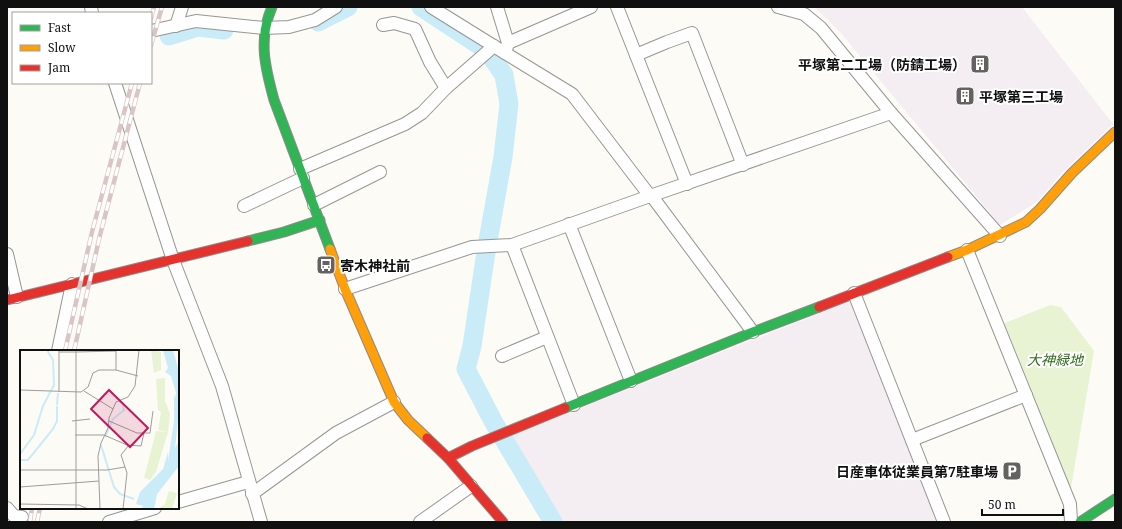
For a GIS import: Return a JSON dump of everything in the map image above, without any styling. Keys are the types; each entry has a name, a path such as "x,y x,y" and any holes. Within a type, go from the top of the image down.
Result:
{"street":[{"path":"176,26 182,7"},
{"path":"272,7 264,28 264,42 266,70 274,100 345,289 394,402 408,420 448,458 503,522"},
{"path":"152,31 196,21 264,28 289,27 315,20 336,7"},
{"path":"431,7 494,46 506,48 572,94 650,196 654,199 753,332"},
{"path":"497,7 506,48"},
{"path":"506,48 591,7"},
{"path":"617,7 687,184"},
{"path":"778,7 804,14 821,28 891,113 1000,236"},
{"path":"389,20 415,29 428,49 430,62 446,88"},
{"path":"636,55 692,33 743,165"},
{"path":"244,206 257,194 405,124 422,113 446,88 494,46"},
{"path":"115,84 173,260 222,386 248,482 261,522"},
{"path":"345,289 472,248 512,245 891,113"},
{"path":"448,458 472,446 631,381 1000,236 1026,222 1040,209 1072,173 1115,132"},
{"path":"314,205 380,172"},
{"path":"7,254 12,298 284,232 320,220"},
{"path":"569,224 631,381"},
{"path":"512,245 574,405"},
{"path":"967,250 1071,501 1071,522"},
{"path":"58,350 72,284"},
{"path":"854,293 944,522"},
{"path":"502,356 547,337"},
{"path":"912,440 1026,395"},
{"path":"252,494 336,433 394,402"},
{"path":"179,502 248,482"},
{"path":"420,522 471,486"},
{"path":"1080,522 1115,499"},
{"path":"7,508 14,516 22,516"},
{"path":"109,522 151,509"}],"shaded area":[{"path":"814,7 1022,7 1113,124 1063,172 1037,202 1000,225 840,32"},
{"path":"851,301 854,303 939,522 555,522 505,438"}],"green space":[{"name":"大神緑地","path":"1050,305 1061,307 1094,351 1070,494 1002,324"}],"waterway":[{"path":"318,22 348,7"},
{"path":"421,7 482,47 493,59 504,75 509,104 503,157 486,252 472,346 466,369 493,421 553,522"},
{"path":"169,36 198,27 224,30"}],"railway":[{"path":"152,14 154,7"},
{"path":"152,42 162,7"},
{"path":"65,350 92,232 132,84"},
{"path":"74,350 100,235 140,84"},
{"path":"30,522 32,509"},
{"path":"37,522 40,509"}],"traffic: fast":[{"path":"272,7 265,30 264,42 264,53 268,76 274,100 330,249"},
{"path":"248,241 284,232 320,220"},
{"path":"565,408 819,307"},
{"path":"1080,522 1115,499"}],"traffic: slow":[{"path":"948,257 967,250 1026,222 1040,209 1072,173 1115,132"},
{"path":"330,249 345,289 394,402 408,420 427,438"}],"traffic: jam":[{"path":"7,300 248,241"},
{"path":"819,307 948,257"},
{"path":"448,458 472,446 565,408"},
{"path":"427,438 448,458 503,522"}],"place":[{"name":"平塚第二工場（防錆工場）","path":"980,64"},
{"name":"平塚第三工場","path":"965,96"},
{"name":"寄木神社前","path":"326,265"},
{"name":"日産車体従業員第7駐車場","path":"1012,471"}]}
